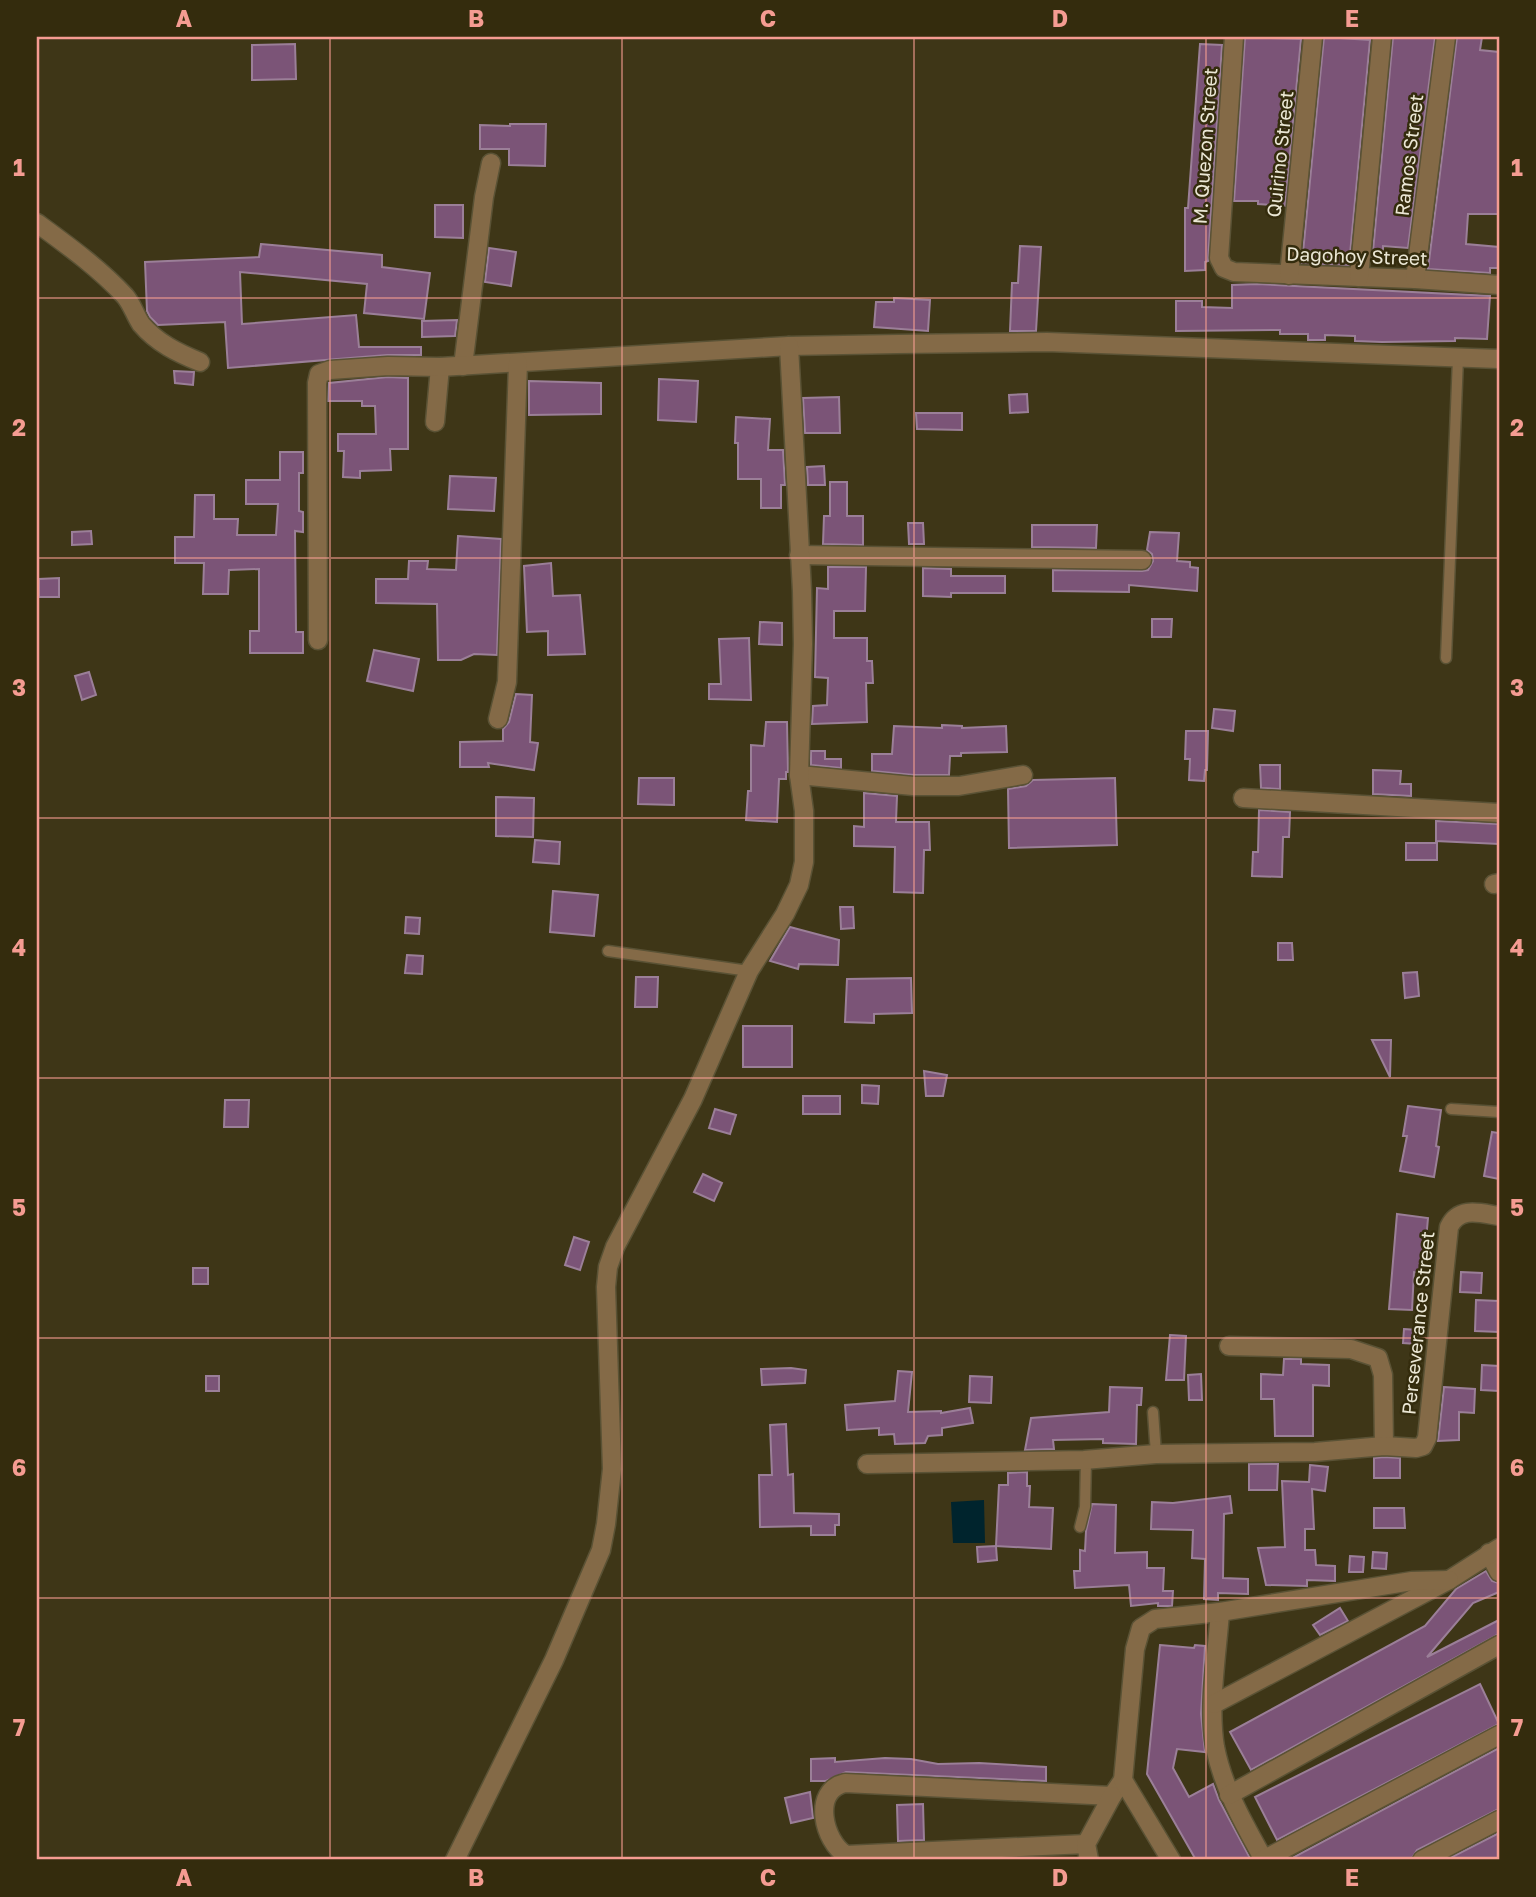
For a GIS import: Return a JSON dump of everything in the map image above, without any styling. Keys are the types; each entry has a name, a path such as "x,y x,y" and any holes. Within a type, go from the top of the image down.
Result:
{"street":[{"name":"M. Quezon Street","path":"1219,258 1234,37"},
{"name":"Quirino Street","path":"1289,275 1313,37"},
{"path":"1359,278 1382,37"},
{"name":"Ramos Street","path":"1415,279 1446,37"},
{"path":"463,366 482,209 491,163"},
{"path":"37,223 80,254 106,278 126,298 142,324 171,350 200,362"},
{"name":"Dagohoy Street","path":"1219,258 1224,268 1234,272 1499,285"},
{"path":"318,640 319,374 330,370 388,366 463,366 789,346 1046,342 1499,359"},
{"path":"455,1860 554,1660 601,1550 611,1469 606,1314 608,1267 615,1247 705,1075 749,971 785,914 799,885 804,862 804,811 799,775 803,644 789,346"},
{"path":"498,719 507,682 518,363"},
{"path":"435,422 440,367"},
{"path":"799,555 1142,560"},
{"path":"799,775 924,786 958,786 1023,775"},
{"path":"1243,798 1499,813"},
{"name":"Perseverance Street","path":"1384,1446 1416,1448 1423,1446 1427,1438 1449,1227 1452,1220 1465,1212 1499,1216"},
{"path":"867,1464 1086,1459 1156,1454 1315,1452 1384,1446 1382,1375 1378,1358 1351,1349 1229,1346"},
{"path":"1214,1704 1449,1580 1494,1551 1499,1572"},
{"path":"1112,1796 845,1783 828,1791 824,1802 833,1844 846,1855 1087,1852 1112,1796 1123,1780 1135,1649 1140,1628 1155,1619 1220,1612 1412,1581 1449,1580"},
{"path":"1220,1612 1214,1704 1215,1746 1229,1795 1263,1860 1499,1735"},
{"path":"1229,1795 1499,1645"},
{"path":"1123,1780 1171,1860"},
{"path":"1422,1860 1499,1820"}],"lane":[{"path":"1446,658 1458,358"},
{"path":"608,951 749,971"},
{"path":"1451,1109 1499,1112"},
{"path":"1153,1412 1156,1454"},
{"path":"1080,1528 1085,1507 1086,1459"}],"water":[{"path":"984,1500 985,1543 953,1543 951,1502"}],"building":[{"path":"1245,37 1301,39 1285,206 1258,204 1258,201 1234,201"},
{"path":"1324,37 1370,40 1349,265 1302,263"},
{"path":"1393,37 1435,37 1408,248 1383,246 1383,263 1372,262"},
{"path":"1457,37 1482,37 1480,50 1499,52 1499,214 1468,214 1466,244 1499,247 1499,268 1490,268 1490,273 1428,269"},
{"path":"295,44 296,79 252,80 252,45"},
{"path":"1200,44 1222,45 1208,261 1205,262 1205,270 1185,271 1185,208 1188,208"},
{"path":"546,124 545,166 509,165 509,149 480,149 480,125"},
{"path":"435,205 463,205 463,238 435,237"},
{"path":"261,244 382,255 382,267 430,273 424,319 364,313 367,284 240,272 242,324 356,315 359,347 421,347 421,355 387,355 228,368 225,322 158,325 150,317 147,311 145,262 259,257"},
{"path":"1020,246 1041,247 1036,331 1010,331 1012,283 1018,283"},
{"path":"489,248 516,252 511,286 485,282"},
{"path":"1232,285 1490,296 1487,339 1382,342 1355,341 1355,336 1325,335 1325,340 1308,340 1308,334 1280,334 1280,330 1176,331 1176,301 1202,301 1202,307 1232,308"},
{"path":"894,298 930,300 928,331 874,327 876,302 894,302"},
{"path":"457,320 455,336 422,337 422,321"},
{"path":"174,371 194,372 193,385 175,383"},
{"path":"388,377 408,378 408,449 390,449 391,470 360,471 360,478 343,477 344,451 338,451 338,434 376,434 375,406 362,406 362,401 328,401 329,383"},
{"path":"659,379 698,381 696,422 658,420"},
{"path":"529,381 601,383 601,414 529,415"},
{"path":"1027,394 1028,412 1010,413 1009,395"},
{"path":"839,397 840,433 805,433 803,398"},
{"path":"916,413 962,413 962,430 917,429"},
{"path":"736,417 770,419 768,450 783,450 785,485 781,485 781,508 761,508 761,479 738,479"},
{"path":"280,452 303,452 303,473 299,473 299,511 303,512 303,532 295,531 296,632 303,632 303,653 250,653 250,631 259,631 259,569 229,570 228,594 203,594 204,563 175,563 175,537 194,537 195,495 214,495 214,519 238,519 237,535 276,535 278,504 246,504 246,480 280,480"},
{"path":"824,466 825,485 808,485 807,467"},
{"path":"450,476 496,478 494,511 448,509"},
{"path":"830,482 847,482 847,516 863,516 863,545 823,544 824,516 830,516"},
{"path":"908,523 923,523 924,544 909,544"},
{"path":"1032,525 1097,525 1096,548 1032,547"},
{"path":"91,531 92,544 72,545 72,532"},
{"path":"1150,532 1179,533 1177,561 1190,562 1190,567 1198,568 1197,591 1129,585 1129,592 1053,591 1053,570 1148,570 1153,561 1152,554 1147,550"},
{"path":"458,536 501,539 497,655 474,654 461,660 438,660 437,604 376,603 376,579 408,579 409,561 428,561 427,569 456,570"},
{"path":"551,563 553,596 580,595 585,654 548,655 548,631 527,632 524,566"},
{"path":"828,567 866,567 865,611 834,611 834,638 867,638 867,661 872,661 873,683 866,683 867,722 812,724 813,706 827,705 828,678 815,677 817,588 828,589"},
{"path":"923,568 951,569 951,576 1005,576 1005,593 923,596"},
{"path":"59,578 59,597 39,597 39,579"},
{"path":"1152,619 1172,619 1171,637 1152,637"},
{"path":"760,622 782,623 782,645 759,644"},
{"path":"749,638 751,700 709,699 709,684 721,684 719,639"},
{"path":"374,650 419,659 413,691 367,681"},
{"path":"89,672 96,695 82,700 75,676"},
{"path":"516,694 532,695 530,742 538,743 534,770 488,763 489,767 460,767 460,742 503,741 503,729 509,722"},
{"path":"1214,709 1235,711 1233,731 1212,728"},
{"path":"766,722 787,722 788,772 786,779 779,779 777,822 746,820 748,791 751,791 751,745 764,746"},
{"path":"942,725 962,728 1006,726 1007,752 961,753 961,756 950,756 949,775 872,771 872,754 892,754 894,726 942,728"},
{"path":"1186,731 1208,731 1207,770 1204,781 1189,780 1190,759 1185,759"},
{"path":"811,751 825,751 825,759 841,759 841,768 811,765"},
{"path":"1260,765 1280,765 1280,789 1261,788"},
{"path":"1373,770 1401,771 1400,784 1411,784 1411,796 1373,794"},
{"path":"639,778 674,778 674,805 638,804"},
{"path":"1115,778 1117,845 1009,848 1008,789 1026,786 1033,780"},
{"path":"864,793 897,796 896,822 929,822 930,850 924,850 923,893 894,892 895,847 854,846 854,826 864,827"},
{"path":"496,797 534,798 533,837 496,836"},
{"path":"1259,810 1290,812 1289,837 1283,837 1282,877 1252,876 1253,852 1258,852"},
{"path":"1436,821 1499,824 1499,844 1436,841"},
{"path":"535,840 560,842 559,864 533,862"},
{"path":"1406,843 1437,843 1437,860 1406,860"},
{"path":"553,891 598,895 594,936 550,932"},
{"path":"840,907 853,907 854,928 841,929"},
{"path":"406,917 420,918 419,934 405,933"},
{"path":"790,927 839,940 838,965 799,964 798,969 770,961"},
{"path":"1278,943 1292,943 1293,960 1278,960"},
{"path":"407,955 423,956 422,974 405,973"},
{"path":"1417,972 1419,996 1405,998 1403,973"},
{"path":"636,977 658,977 657,1007 635,1007"},
{"path":"911,978 912,1013 874,1014 874,1023 845,1022 847,979"},
{"path":"743,1026 792,1026 792,1067 743,1067"},
{"path":"1372,1040 1391,1040 1390,1077"},
{"path":"924,1071 947,1075 943,1096 926,1096"},
{"path":"862,1085 879,1086 878,1104 862,1103"},
{"path":"803,1096 840,1096 840,1114 803,1114"},
{"path":"225,1100 249,1100 248,1127 224,1127"},
{"path":"1408,1106 1441,1110 1434,1177 1400,1171 1407,1136 1403,1136"},
{"path":"715,1109 736,1115 730,1134 709,1128"},
{"path":"1492,1132 1499,1133 1499,1179 1484,1176"},
{"path":"703,1174 722,1183 714,1201 694,1192"},
{"path":"1397,1214 1428,1218 1423,1273 1414,1272 1412,1310 1389,1309"},
{"path":"574,1237 589,1242 580,1270 565,1265"},
{"path":"193,1268 208,1268 208,1284 193,1284"},
{"path":"1461,1272 1482,1273 1481,1293 1460,1292"},
{"path":"1476,1300 1499,1301 1499,1332 1475,1331"},
{"path":"1404,1329 1417,1330 1416,1344 1403,1343"},
{"path":"1170,1335 1186,1336 1184,1380 1166,1380"},
{"path":"1284,1359 1301,1359 1301,1364 1329,1365 1329,1386 1313,1385 1313,1436 1275,1436 1274,1399 1261,1399 1261,1374 1283,1375"},
{"path":"1482,1365 1499,1366 1499,1391 1481,1390"},
{"path":"761,1369 806,1370 805,1383 762,1385"},
{"path":"898,1371 912,1372 908,1412 941,1413 970,1408 973,1423 942,1428 942,1435 928,1436 925,1443 895,1444 894,1434 879,1435 879,1428 847,1430 845,1405 895,1401"},
{"path":"1201,1374 1202,1400 1189,1400 1188,1375"},
{"path":"206,1376 219,1376 219,1391 206,1391"},
{"path":"970,1376 992,1377 991,1403 969,1402"},
{"path":"1110,1387 1142,1388 1141,1405 1137,1405 1136,1444 1103,1443 1103,1439 1053,1440 1054,1449 1025,1450 1031,1418 1109,1412"},
{"path":"1444,1387 1475,1389 1474,1413 1459,1412 1459,1440 1438,1441"},
{"path":"786,1424 788,1475 793,1474 794,1513 839,1514 835,1535 811,1535 811,1526 760,1527 759,1475 772,1475 770,1425"},
{"path":"1374,1458 1400,1458 1400,1478 1374,1478"},
{"path":"1249,1464 1278,1464 1277,1490 1249,1490"},
{"path":"1310,1465 1328,1467 1325,1491 1312,1489 1314,1529 1305,1529 1305,1550 1315,1550 1316,1565 1335,1566 1335,1581 1307,1580 1307,1586 1266,1585 1258,1548 1285,1547 1282,1481 1309,1482"},
{"path":"1027,1472 1027,1486 1030,1486 1029,1507 1053,1508 1051,1549 996,1546 999,1485 1008,1485 1008,1473"},
{"path":"1230,1496 1232,1513 1224,1514 1223,1578 1248,1579 1248,1594 1218,1593 1218,1600 1204,1599 1205,1559 1192,1558 1193,1530 1151,1529 1152,1502 1173,1503"},
{"path":"1092,1504 1116,1505 1115,1553 1147,1552 1147,1568 1164,1568 1163,1591 1173,1591 1172,1606 1158,1606 1158,1603 1131,1606 1129,1585 1075,1588 1074,1571 1080,1571 1080,1550 1085,1551"},
{"path":"1374,1508 1404,1508 1405,1528 1374,1528"},
{"path":"996,1546 997,1560 978,1562 977,1547"},
{"path":"1373,1552 1387,1553 1386,1569 1372,1568"},
{"path":"1350,1556 1364,1557 1363,1572 1349,1572"},
{"path":"1486,1571 1492,1581 1499,1583 1499,1592 1473,1603 1427,1657 1499,1620 1499,1634 1251,1770 1230,1732 1425,1626 1456,1589"},
{"path":"1340,1608 1348,1621 1320,1635 1313,1625"},
{"path":"1160,1645 1194,1648 1195,1645 1205,1646 1201,1714 1205,1752 1177,1749 1173,1768 1189,1797 1213,1784 1251,1860 1196,1860 1147,1774"},
{"path":"1480,1684 1499,1724 1277,1840 1255,1797"},
{"path":"1499,1748 1499,1809 1417,1850 1411,1860 1296,1860 1294,1857"},
{"path":"835,1758 835,1762 885,1758 938,1764 979,1763 1046,1767 1046,1781 846,1772 826,1781 811,1781 811,1759"},
{"path":"810,1792 813,1818 791,1823 785,1798"},
{"path":"923,1804 924,1840 898,1841 897,1805"},
{"path":"1499,1833 1499,1860 1446,1860"}]}
